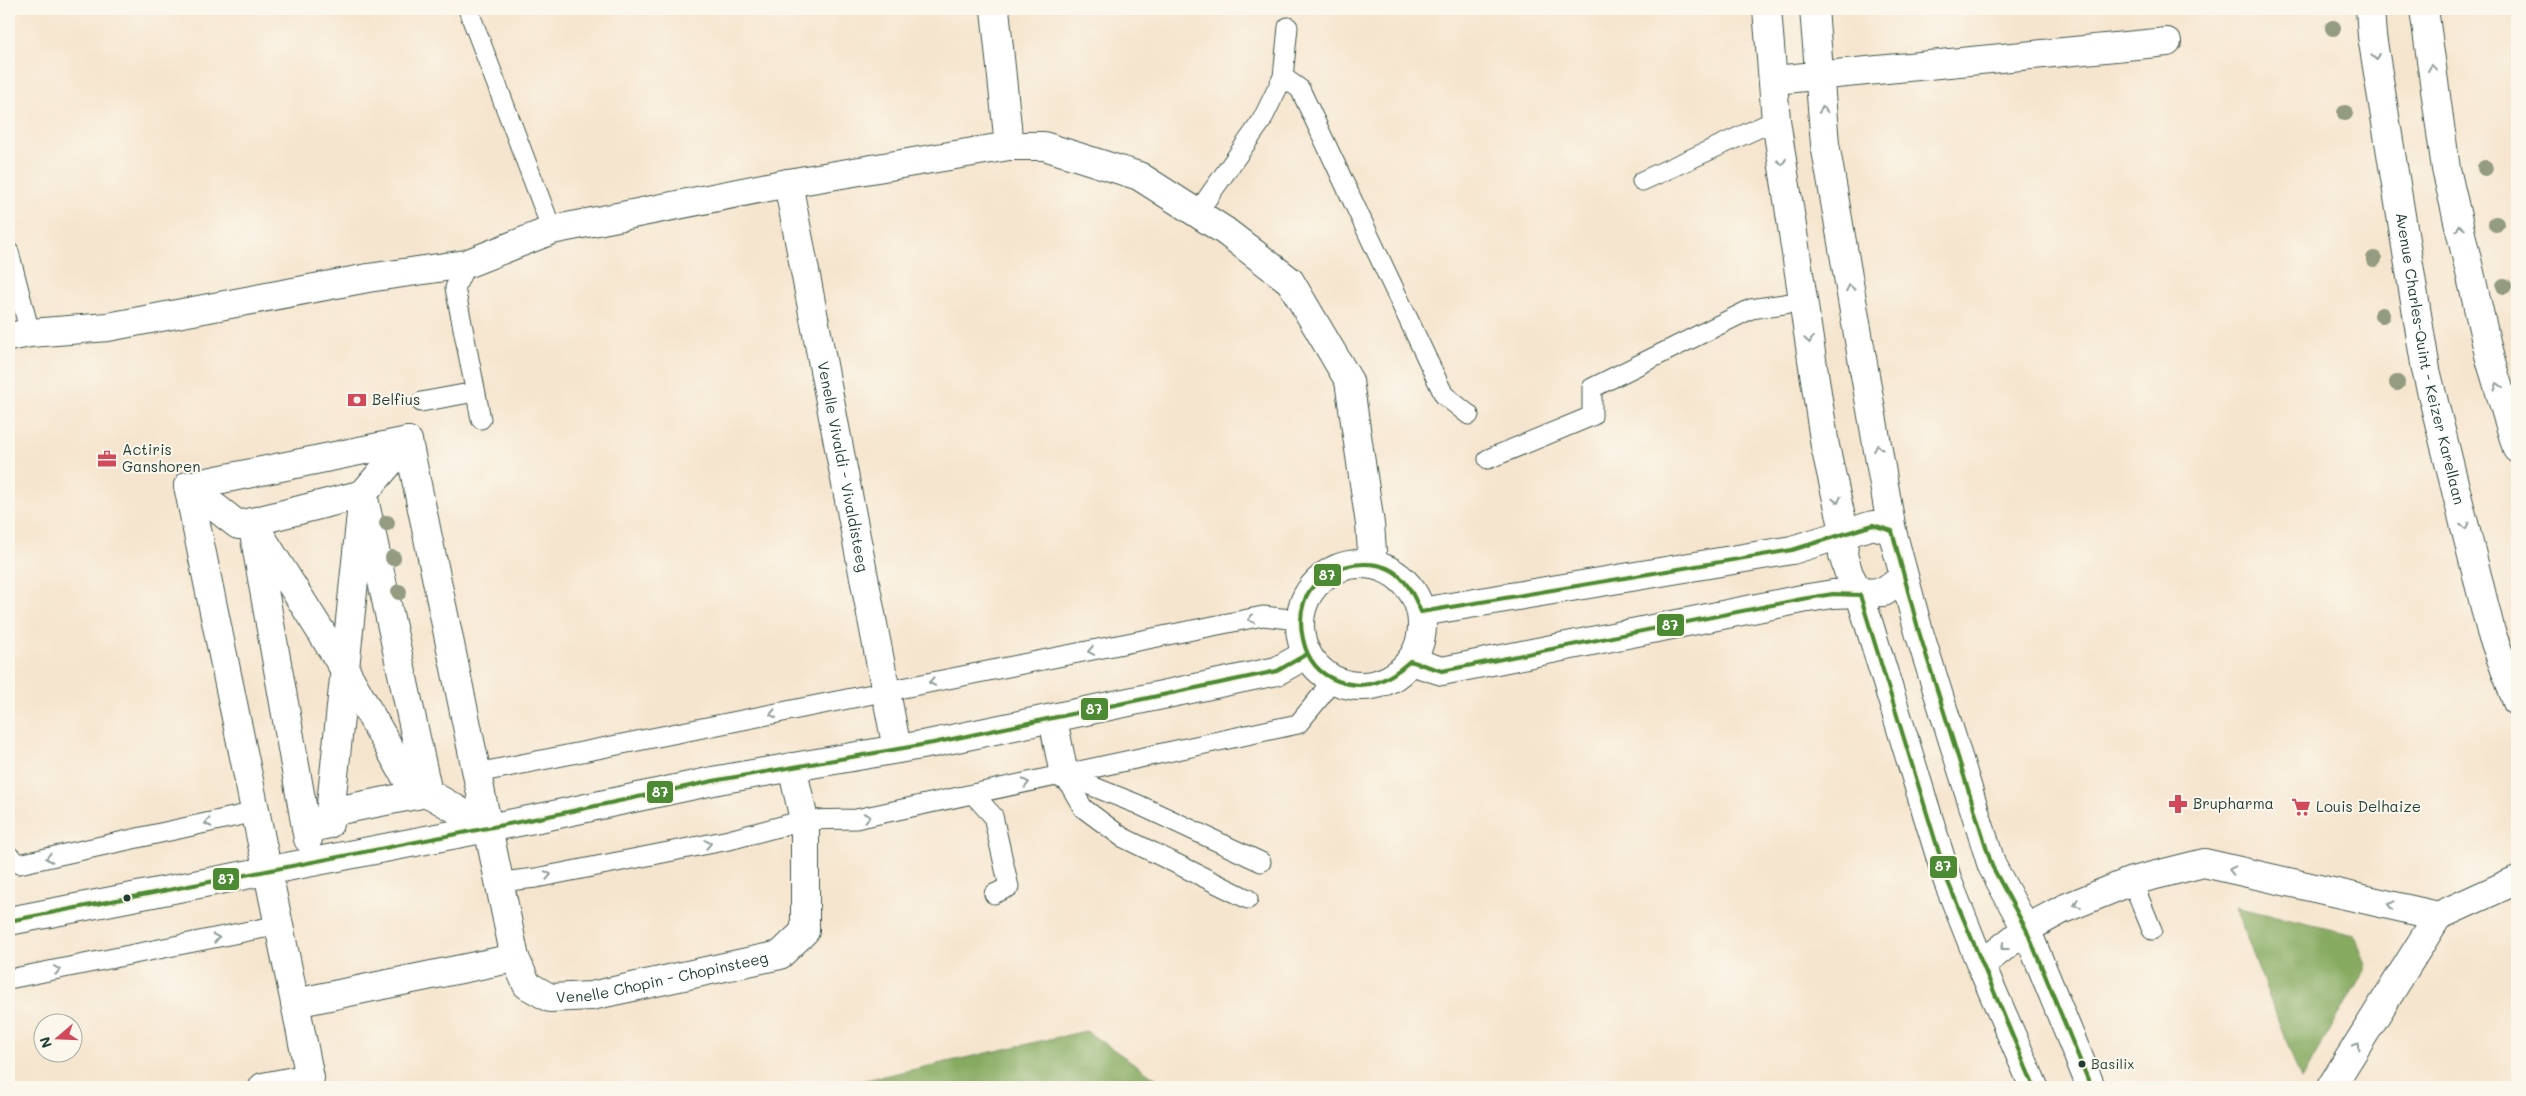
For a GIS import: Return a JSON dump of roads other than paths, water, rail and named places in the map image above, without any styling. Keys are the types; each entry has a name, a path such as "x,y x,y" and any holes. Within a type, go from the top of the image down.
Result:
{"street":[{"path":"995,9 1010,146"},
{"path":"1768,9 1776,120 1825,446 1845,535 1843,555 1849,574 1860,595 1948,882 1981,965 2034,1087"},
{"path":"1814,9 1826,144 1892,531 1919,632 1992,866 2026,929 2091,1087"},
{"name":"Avenue Charles-Quint - Keizer Karellaan","path":"2370,9 2372,36 2426,370 2491,632 2517,702"},
{"path":"2424,9 2446,169 2490,359 2517,449"},
{"path":"1774,80 2167,42"},
{"path":"20,335 108,328 368,278 466,264 552,230 788,183 1010,146 1044,146 1139,176 1198,213 1290,280 1349,381 1370,524 1373,564"},
{"name":"Venelle Vivaldi - Vivaldisteeg","path":"788,183 897,749"},
{"path":"188,486 408,441"},
{"path":"252,522 307,834 329,824 363,494 408,441"},
{"name":"Venelle Chopin - Chopinsteeg","path":"408,441 515,958 528,985 550,998 591,996 780,954 805,931 804,820 792,767"},
{"path":"188,486 238,525 363,494"},
{"path":"188,486 310,1078 263,1087"},
{"path":"363,494 422,794"},
{"path":"252,522 422,794 489,828"},
{"path":"1421,612 1792,550 1845,535 1857,528 1873,525 1892,531"},
{"path":"1352,564 1373,564 1395,574 1412,590 1421,612 1422,629 1418,646 1410,661 1394,676 1374,685 1352,686 1331,678 1317,668 1307,654 1300,638 1299,620 1304,601 1314,584 1331,570 1352,564"},
{"path":"1410,661 1442,671 1802,599 1833,594 1860,595 1884,592 1904,577"},
{"path":"9,921 792,767 1053,719 1277,671 1307,654"},
{"path":"1053,719 1064,774"},
{"path":"330,812 422,794"},
{"path":"1981,965 2026,929 2063,910 2132,881 2204,863 2438,916"},
{"path":"2331,1087 2438,916 2517,880"},
{"path":"295,1004 515,958"}],"lane":[{"path":"468,9 552,230"},
{"path":"1198,213 1261,122 1282,77 1288,27"},
{"path":"1282,77 1300,89 1444,396 1469,415"},
{"path":"1642,181 1776,120"},
{"path":"9,252 15,270 20,335"},
{"path":"466,264 455,288 481,419"},
{"path":"1488,459 1592,416 1592,388 1751,309 1803,300"},
{"path":"421,402 475,392"},
{"path":"477,772 1263,616 1299,620"},
{"path":"500,882 536,878 729,840 804,820 856,819 1298,724 1320,696 1331,678"},
{"path":"1064,774 1136,804 1262,862"},
{"path":"1064,774 1083,808 1122,837 1248,899"},
{"path":"973,794 993,816 1009,887 994,894"},
{"path":"9,856 19,864 256,812"},
{"path":"2132,881 2152,930"},
{"path":"9,979 279,925"}],"place":[{"name":"Belfius","path":"357,400"},
{"name":"Actiris Ganshoren","path":"107,459"},
{"name":"Brupharma","path":"2178,804"},
{"name":"Louis Delhaize","path":"2301,807"},
{"name":"Basilix","path":"2082,1064"}]}
